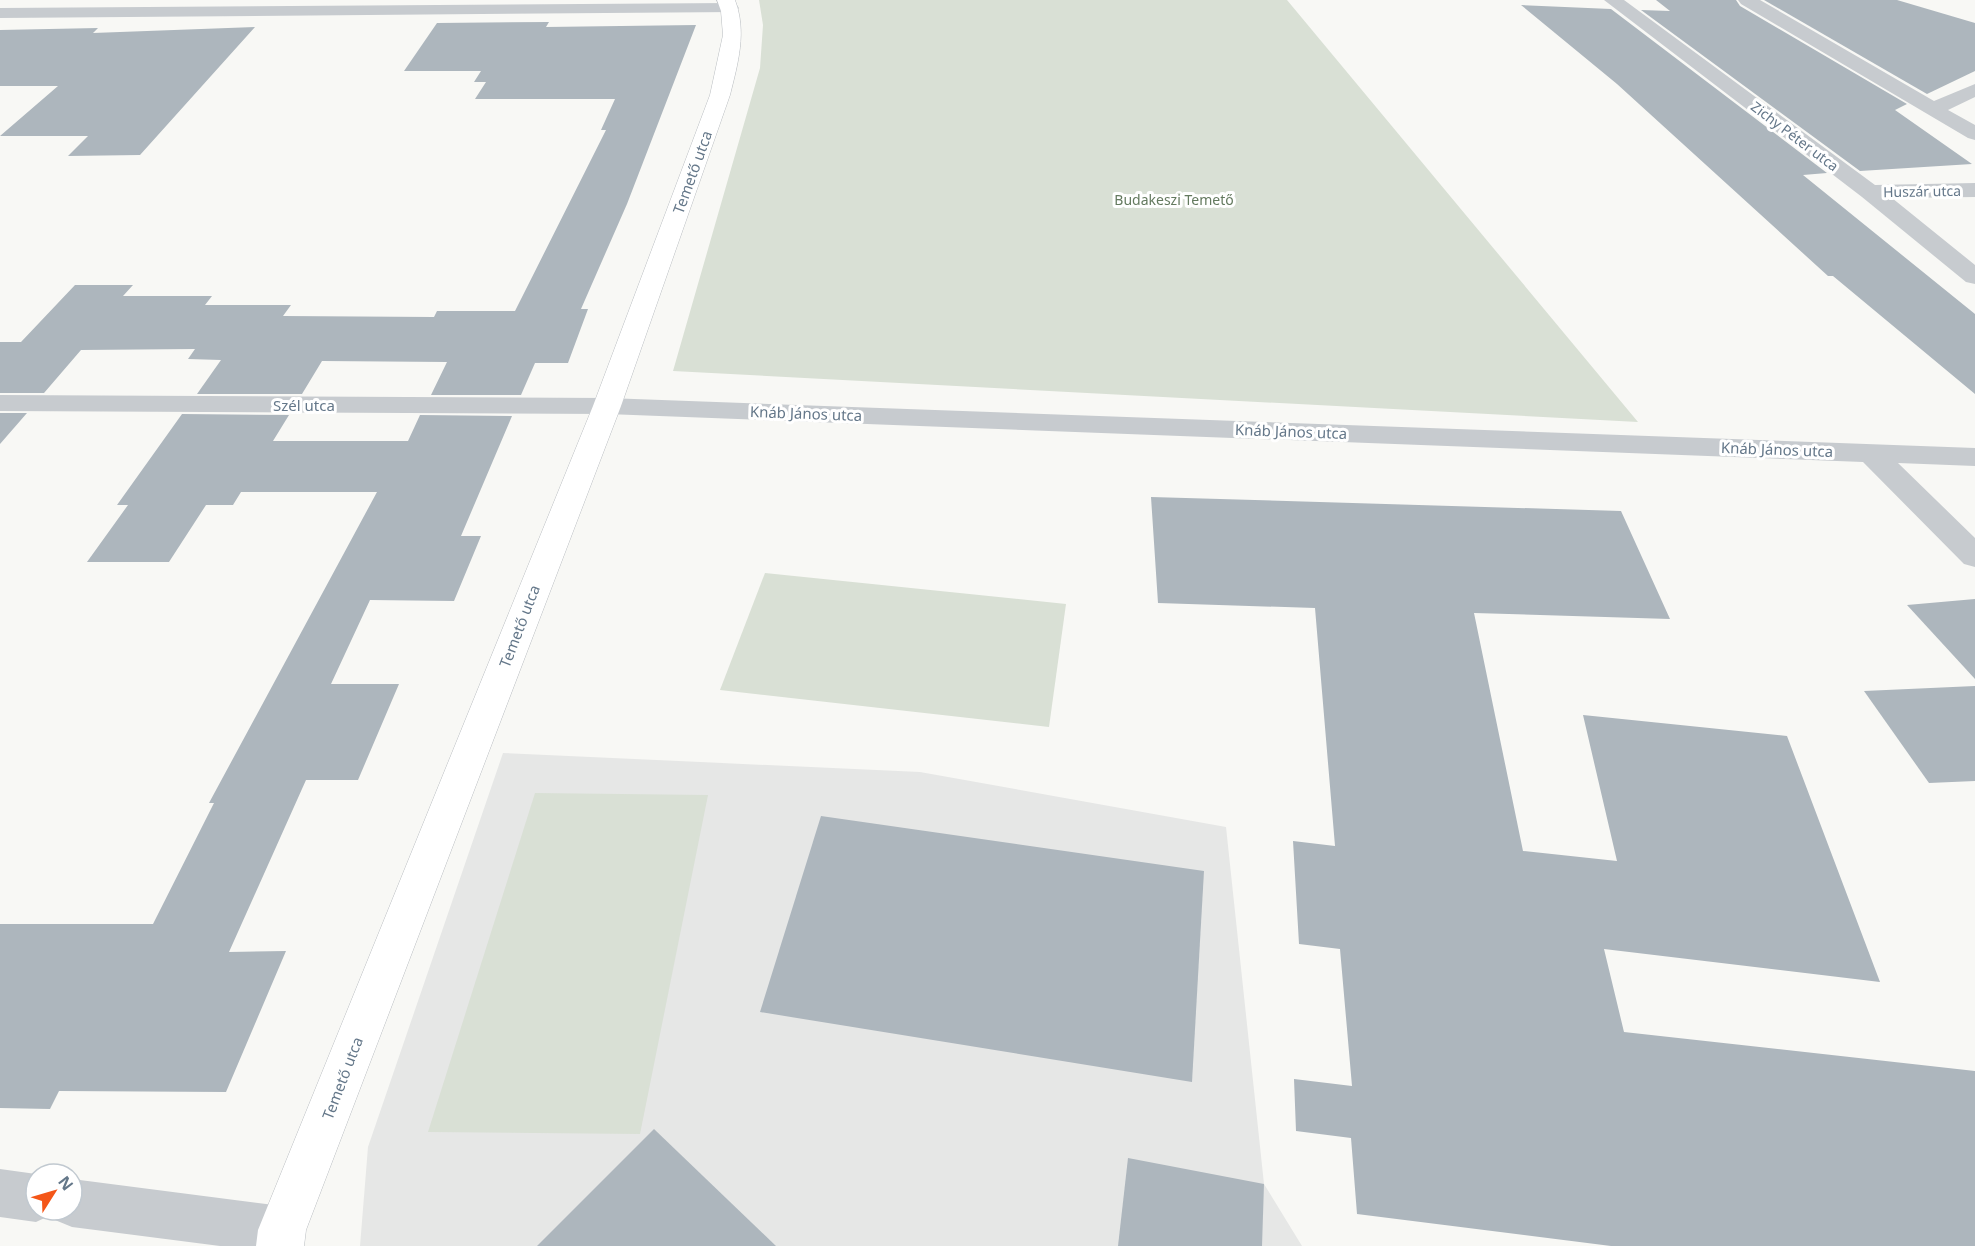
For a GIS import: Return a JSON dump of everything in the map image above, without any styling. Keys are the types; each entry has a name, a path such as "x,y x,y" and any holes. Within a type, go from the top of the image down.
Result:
{"main road":[{"name":"Temető utca","path":"281,1238 607,406 720,95 731,52 728,4"}],"street":[{"name":"Zichy Péter utca","path":"1613,0 1870,192 1975,277"},
{"path":"1747,0 1975,134"},
{"path":"0,13 728,4"},
{"path":"1934,109 1975,90"},
{"name":"Huszár utca","path":"1870,192 1975,190"},
{"name":"Szél utca","path":"0,404 607,406"},
{"name":"Knáb János utca","path":"607,406 1975,457"},
{"path":"1871,453 1975,556"},
{"path":"0,1193 24,1196"},
{"path":"84,1205 281,1238"}],"shaded area":[{"path":"503,753 920,772 1226,827 1264,1184 1302,1246 360,1246 368,1147"}],"green space":[{"name":"Budakeszi Temető","path":"759,0 1287,0 1638,422 673,371 760,68 763,25"},
{"path":"765,573 1066,604 1049,727 720,690"},
{"path":"535,793 708,795 640,1134 428,1132"}],"building":[{"path":"1656,0 1736,0 1740,6 1907,104 1895,110 1972,164 1860,171 1641,10 1670,11"},
{"path":"1764,0 1897,0 1975,23 1975,71 1927,94"},
{"path":"1521,5 1611,9 1827,173 1803,175 1975,314 1975,394 1833,276 1828,276 1617,84"},
{"path":"549,22 546,27 696,25 627,204 581,309 588,309 568,363 535,363 521,395 431,395 447,362 322,361 302,394 197,394 221,360 188,359 195,349 81,350 44,393 0,393 0,342 21,342 75,285 133,285 123,296 212,296 205,305 291,305 283,316 434,317 437,311 515,311 606,130 601,130 615,99 475,99 486,82 474,82 481,71 404,71 437,23"},
{"path":"255,27 140,155 68,156 88,136 0,136 58,86 0,86 0,30 98,28 93,33"},
{"path":"0,413 27,413 0,444"},
{"path":"182,414 289,415 273,441 408,441 420,415 512,416 461,536 481,536 454,601 370,600 331,684 399,684 358,780 306,780 229,952 286,951 226,1092 59,1091 50,1109 0,1108 0,924 153,924 214,803 209,803 377,492 241,492 233,505 206,505 169,562 87,562 128,505 117,505"},
{"path":"1151,497 1621,511 1670,619 1474,613 1523,851 1617,861 1583,715 1787,736 1880,982 1604,949 1624,1032 1975,1071 1975,1246 1611,1246 1357,1214 1351,1138 1296,1131 1294,1079 1352,1086 1340,949 1299,944 1293,841 1335,846 1315,608 1158,603"},
{"path":"1975,599 1975,679 1907,605"},
{"path":"1975,686 1975,781 1929,783 1864,691"},
{"path":"821,816 1204,871 1192,1082 760,1012"},
{"path":"654,1129 776,1246 537,1246"},
{"path":"1128,1158 1264,1184 1262,1246 1118,1246"}]}
